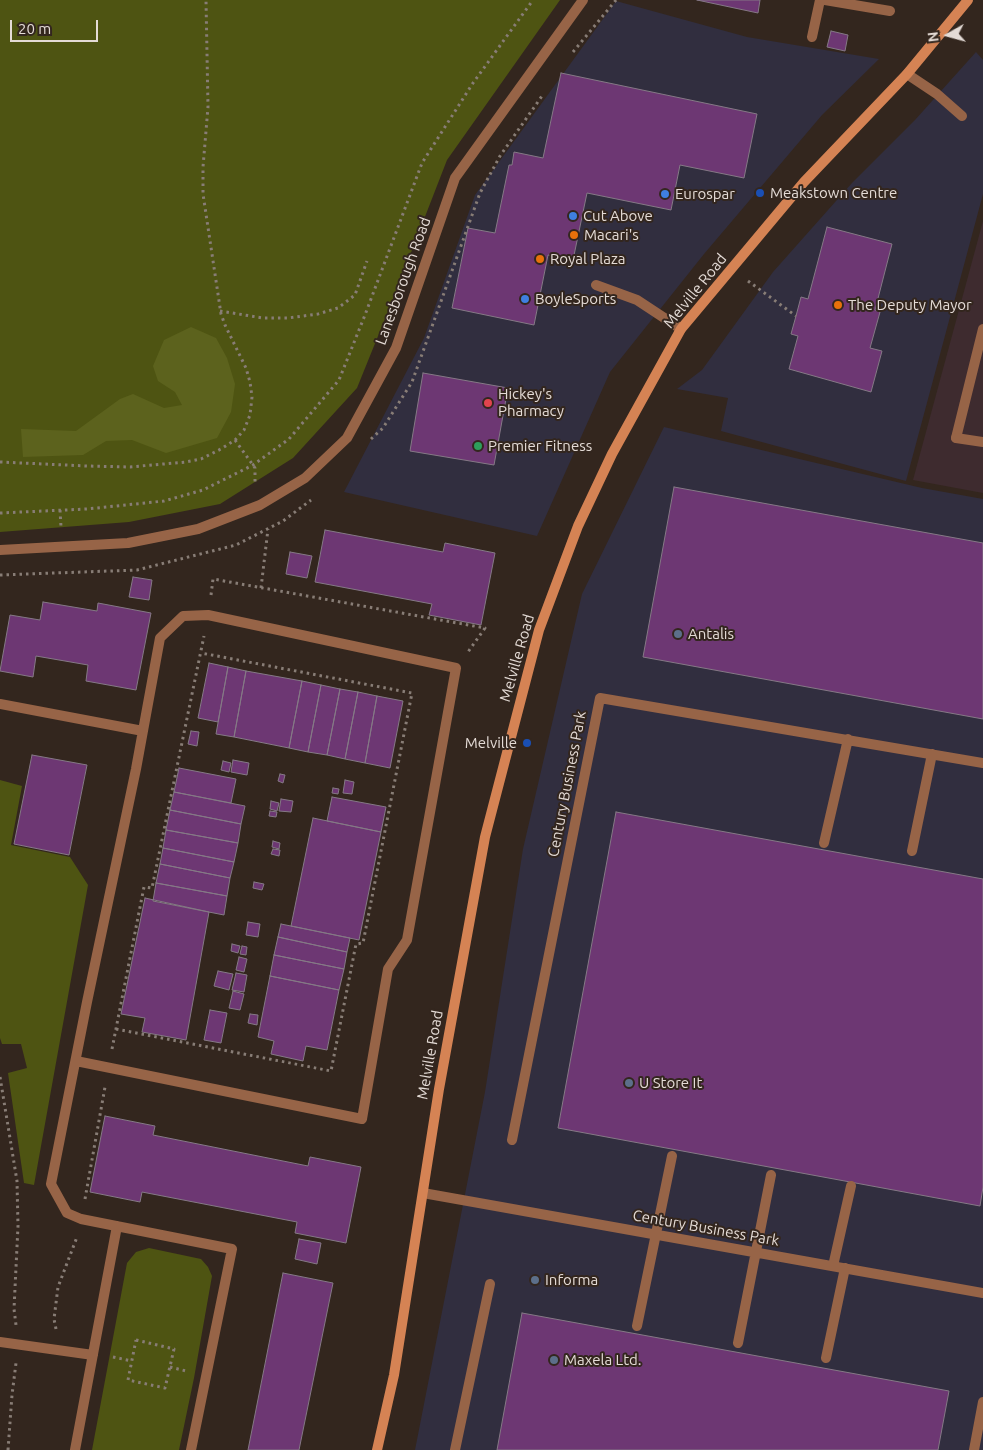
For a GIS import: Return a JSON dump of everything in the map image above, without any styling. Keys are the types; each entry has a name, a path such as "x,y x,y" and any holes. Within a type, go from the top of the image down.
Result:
{"street":[{"name":"Lanesborough Road","path":"0,550 128,543 198,529 260,505 297,483 348,438 396,348 455,178 583,0"},
{"path":"812,37 820,0"},
{"path":"825,0 890,11"},
{"name":"Melville Road","path":"377,1450 394,1375 439,1089 485,837 539,630 578,526 608,463 681,329 804,182 907,74 968,0"},
{"path":"907,74 937,94 962,116"},
{"path":"596,285 637,300 681,329"},
{"path":"983,330 956,438 983,442"},
{"path":"76,1061 362,1119 388,969 407,940 456,668 208,616 184,616 160,638 143,731 51,1184 67,1213 81,1219 232,1249 191,1450"},
{"name":"Century Business Park","path":"512,1140 600,698 983,763"},
{"path":"0,704 143,731"},
{"path":"824,843 848,740"},
{"path":"912,851 932,754"},
{"path":"637,1326 672,1156"},
{"path":"738,1343 771,1175"},
{"path":"833,1266 851,1186"},
{"name":"Century Business Park","path":"423,1193 983,1293"},
{"path":"75,1450 117,1226"},
{"path":"826,1358 845,1268"},
{"path":"455,1450 490,1284"},
{"path":"0,1342 93,1355"},
{"path":"974,1450 983,1402"}],"path":[{"path":"0,462 130,467 169,464 201,459 235,440 244,430 250,415 252,397 246,368 225,326 220,311 203,194 203,167 208,107 206,0"},
{"path":"0,513 164,501 202,490 253,465 290,439 339,380 422,163 473,83 533,0"},
{"path":"570,57 616,0"},
{"path":"370,440 383,428 412,382 480,193 500,156 543,94"},
{"path":"220,311 263,318 288,318 318,314 338,308 356,295 367,261"},
{"path":"732,268 756,288 796,316"},
{"path":"235,440 255,468 255,487"},
{"path":"0,575 138,570 236,545 283,522 318,495"},
{"path":"261,588 268,529 264,521"},
{"path":"56,1350 54,1319 58,1287 76,1240 81,1219 108,1068 144,886 152,888 201,653 213,579 485,628 456,668"},
{"path":"116,1029 331,1071 356,944 363,943 412,694 201,653"},
{"path":"0,1077 17,1181 18,1226 14,1308 18,1344 8,1450"},
{"path":"136,1340 174,1349 165,1388 128,1380 132,1361 136,1340"},
{"path":"113,1357 132,1361"}],"shaded area":[{"path":"616,1 747,37 879,59 822,115 704,254 610,372 537,536 344,492 424,338 475,195"},
{"path":"976,52 983,60 983,194 906,481 721,431 728,398 677,389 702,370 773,272 852,183 915,120"},
{"path":"983,221 983,493 913,480"},
{"path":"664,427 922,488 983,499 983,1450 415,1450 485,1092 523,849 582,594"}],"green space":[{"path":"0,0 560,0 447,160 357,388 293,458 220,504 129,522 0,532"},
{"path":"191,327 216,338 227,358 235,384 231,412 217,438 166,453 132,440 106,441 83,455 23,457 21,429 76,431 120,399 133,394 164,408 182,405 175,392 158,381 153,366 164,340"},
{"path":"0,780 22,786 11,845 70,857 88,885 34,1185 24,1183 8,1073 27,1068 21,1044 2,1044 0,1038"},
{"path":"149,1248 201,1259 208,1267 212,1276 179,1450 92,1450 127,1263 136,1252"}],"building":[{"path":"697,0 760,0 758,13"},
{"path":"831,31 848,35 845,51 827,47"},
{"path":"561,73 757,114 744,178 680,165 671,210 587,193 573,260 548,255 534,325 452,308 468,228 495,233 509,165 512,165 514,152 543,158"},
{"name":"The Deputy Mayor","path":"827,227 892,244 875,310 880,312 870,348 882,351 871,392 789,369 798,336 791,334 801,297 808,299"},
{"path":"423,373 508,388 494,465 410,451"},
{"path":"674,487 983,543 983,719 643,657"},
{"path":"325,530 443,552 445,543 495,553 481,625 429,615 432,604 315,582"},
{"path":"290,552 312,556 307,578 286,574"},
{"path":"133,577 152,580 149,600 129,597"},
{"path":"43,602 97,611 98,603 151,613 136,690 86,681 88,665 36,656 33,677 0,671 10,615 40,620"},
{"path":"209,663 228,667 218,722 198,718"},
{"path":"228,667 246,671 234,737 216,734"},
{"path":"246,671 302,681 289,748 234,737"},
{"path":"302,681 321,685 308,752 289,748"},
{"path":"321,685 340,689 327,755 308,752"},
{"path":"340,689 358,692 345,759 327,755"},
{"path":"358,692 377,696 365,763 345,759"},
{"path":"377,696 403,701 390,768 365,763"},
{"path":"191,731 199,732 197,746 188,744"},
{"path":"32,755 87,765 69,855 14,844"},
{"path":"233,760 249,763 247,775 231,772"},
{"path":"223,761 231,763 229,772 221,770"},
{"path":"179,768 236,779 231,803 174,792"},
{"path":"280,774 285,775 283,783 278,781"},
{"path":"345,780 354,782 352,794 343,793"},
{"path":"333,788 339,789 338,794 332,793"},
{"path":"174,792 245,806 241,824 170,810"},
{"path":"332,797 386,807 381,832 327,821"},
{"path":"281,799 293,801 291,812 279,811"},
{"path":"271,801 279,803 277,811 270,809"},
{"path":"170,810 241,824 238,843 166,830"},
{"path":"270,811 277,812 276,817 269,816"},
{"path":"616,812 983,879 983,1187 980,1206 558,1128"},
{"path":"313,818 381,832 359,940 291,926"},
{"path":"166,830 238,843 234,862 163,848"},
{"path":"273,841 280,843 279,849 272,847"},
{"path":"163,848 234,862 230,878 160,864"},
{"path":"273,849 280,850 279,856 271,854"},
{"path":"160,864 230,878 227,896 156,883"},
{"path":"254,882 264,884 262,890 253,888"},
{"path":"156,883 227,896 224,915 153,901"},
{"path":"145,898 209,912 186,1040 142,1032 145,1018 121,1014"},
{"path":"248,922 260,924 258,937 246,935"},
{"path":"281,924 350,938 347,952 278,937"},
{"path":"278,937 347,952 344,969 274,955"},
{"path":"232,944 240,946 238,953 231,951"},
{"path":"242,946 247,947 246,955 240,954"},
{"path":"274,955 344,969 339,990 270,976"},
{"path":"239,957 247,959 244,972 236,970"},
{"path":"218,971 233,974 229,990 214,986"},
{"path":"236,973 247,975 244,992 232,990"},
{"path":"270,976 339,990 327,1050 306,1046 303,1061 271,1054 274,1041 258,1037"},
{"path":"233,991 244,994 240,1010 229,1008"},
{"path":"210,1010 227,1013 221,1043 204,1040"},
{"path":"250,1014 258,1015 257,1025 248,1023"},
{"path":"105,1116 155,1126 153,1135 308,1166 310,1157 361,1167 346,1243 295,1233 297,1222 142,1192 140,1202 90,1192"},
{"path":"299,1239 321,1243 317,1264 295,1259"},
{"path":"283,1273 333,1283 299,1450 248,1450"},
{"path":"522,1313 949,1391 938,1450 497,1450"}],"place":[{"name":"Meakstown Centre","path":"760,193"},
{"name":"Eurospar","path":"665,194"},
{"name":"Cut Above","path":"573,216"},
{"name":"Macari's","path":"574,235"},
{"name":"Royal Plaza","path":"540,259"},
{"name":"BoyleSports","path":"525,299"},
{"name":"The Deputy Mayor","path":"838,305"},
{"name":"Hickey's Pharmacy","path":"488,403"},
{"name":"Premier Fitness","path":"478,446"},
{"name":"Antalis","path":"678,634"},
{"name":"Melville","path":"527,743"},
{"name":"U Store It","path":"629,1083"},
{"name":"Informa","path":"535,1280"},
{"name":"Maxela Ltd.","path":"554,1360"}]}
